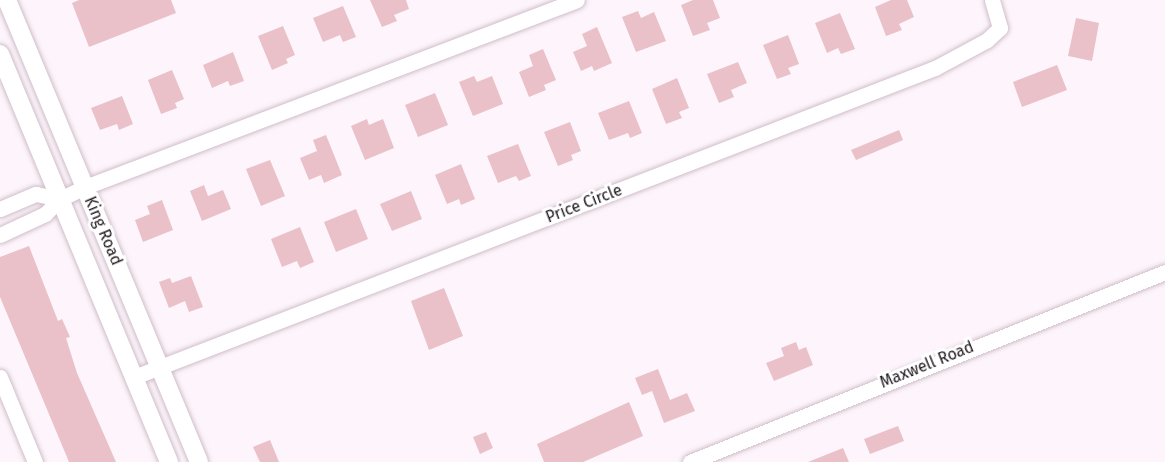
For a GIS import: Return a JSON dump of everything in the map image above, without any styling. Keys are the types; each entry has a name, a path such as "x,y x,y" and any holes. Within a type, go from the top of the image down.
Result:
{"street":[{"name":"King Road","path":"8,0 199,462"},
{"path":"0,235 45,214 60,198 85,187 577,0"},
{"name":"Price Circle","path":"134,377 935,68 987,40 1000,28 992,0"},
{"name":"King Road","path":"0,54 169,462"},
{"path":"16,94 43,85"},
{"path":"0,209 36,194 60,198"},
{"name":"Maxwell Road","path":"690,462 1165,272"},
{"path":"0,378 35,462"}],"building":[{"path":"79,0 171,0 176,13 89,47 72,3"},
{"path":"370,0 406,0 409,9 394,15 397,21 382,27"},
{"path":"693,0 713,0 720,18 707,23 710,30 693,36 681,5"},
{"path":"891,0 907,0 914,17 899,24 902,30 886,36 875,7"},
{"path":"343,6 356,37 343,42 340,35 323,42 313,18"},
{"path":"638,11 641,18 654,12 666,41 636,52 622,17"},
{"path":"840,13 855,49 841,54 838,48 827,53 815,23"},
{"path":"1076,18 1099,23 1092,61 1068,56"},
{"path":"283,26 295,55 286,59 288,63 272,70 258,36"},
{"path":"597,27 612,63 594,71 592,66 581,71 573,52 587,46 582,34"},
{"path":"788,35 799,64 788,68 791,74 777,79 763,45"},
{"path":"543,49 556,80 544,85 546,90 529,97 519,72 533,66 529,55"},
{"path":"233,52 244,81 230,86 228,81 212,88 203,65"},
{"path":"738,62 747,83 731,90 734,97 719,103 707,74"},
{"path":"1057,65 1067,90 1022,107 1013,82"},
{"path":"172,70 184,99 175,103 177,108 161,114 148,80"},
{"path":"474,76 477,82 492,76 503,104 473,116 459,82"},
{"path":"677,78 689,108 679,112 682,118 666,124 652,89"},
{"path":"435,93 448,125 418,137 405,105"},
{"path":"122,96 133,124 119,130 117,124 100,130 91,108"},
{"path":"629,101 642,133 630,138 628,133 609,140 598,113"},
{"path":"367,119 369,125 383,119 394,148 365,160 351,126"},
{"path":"570,122 581,151 571,155 573,160 558,166 544,132"},
{"path":"899,130 903,140 856,160 851,150"},
{"path":"326,135 342,175 324,183 321,175 309,180 300,158 317,151 313,140"},
{"path":"518,144 531,176 519,181 516,176 498,183 487,156"},
{"path":"270,160 285,196 261,206 246,169"},
{"path":"461,164 475,199 461,205 459,199 447,204 435,175"},
{"path":"204,185 208,196 223,190 231,209 202,221 190,191"},
{"path":"411,191 422,219 392,231 380,204"},
{"path":"162,200 173,230 143,242 135,220 150,214 147,206"},
{"path":"356,209 368,239 336,252 324,222"},
{"path":"300,227 314,262 300,268 297,261 282,267 271,239"},
{"path":"29,246 58,321 62,319 70,337 66,338 77,373 116,462 69,462 0,297 0,257"},
{"path":"191,276 203,307 189,312 185,301 169,308 159,282 170,278 172,283"},
{"path":"444,288 463,336 429,350 411,301"},
{"path":"796,342 799,350 806,347 813,365 774,381 766,363 784,356 781,348"},
{"path":"658,369 670,400 687,393 695,411 664,423 652,391 642,395 635,378"},
{"path":"629,402 643,436 583,462 544,462 537,444"},
{"path":"898,426 904,441 870,454 864,439"},
{"path":"486,432 493,448 480,454 473,437"},
{"path":"270,440 279,462 260,462 253,447"},
{"path":"843,448 849,462 808,462"}]}
